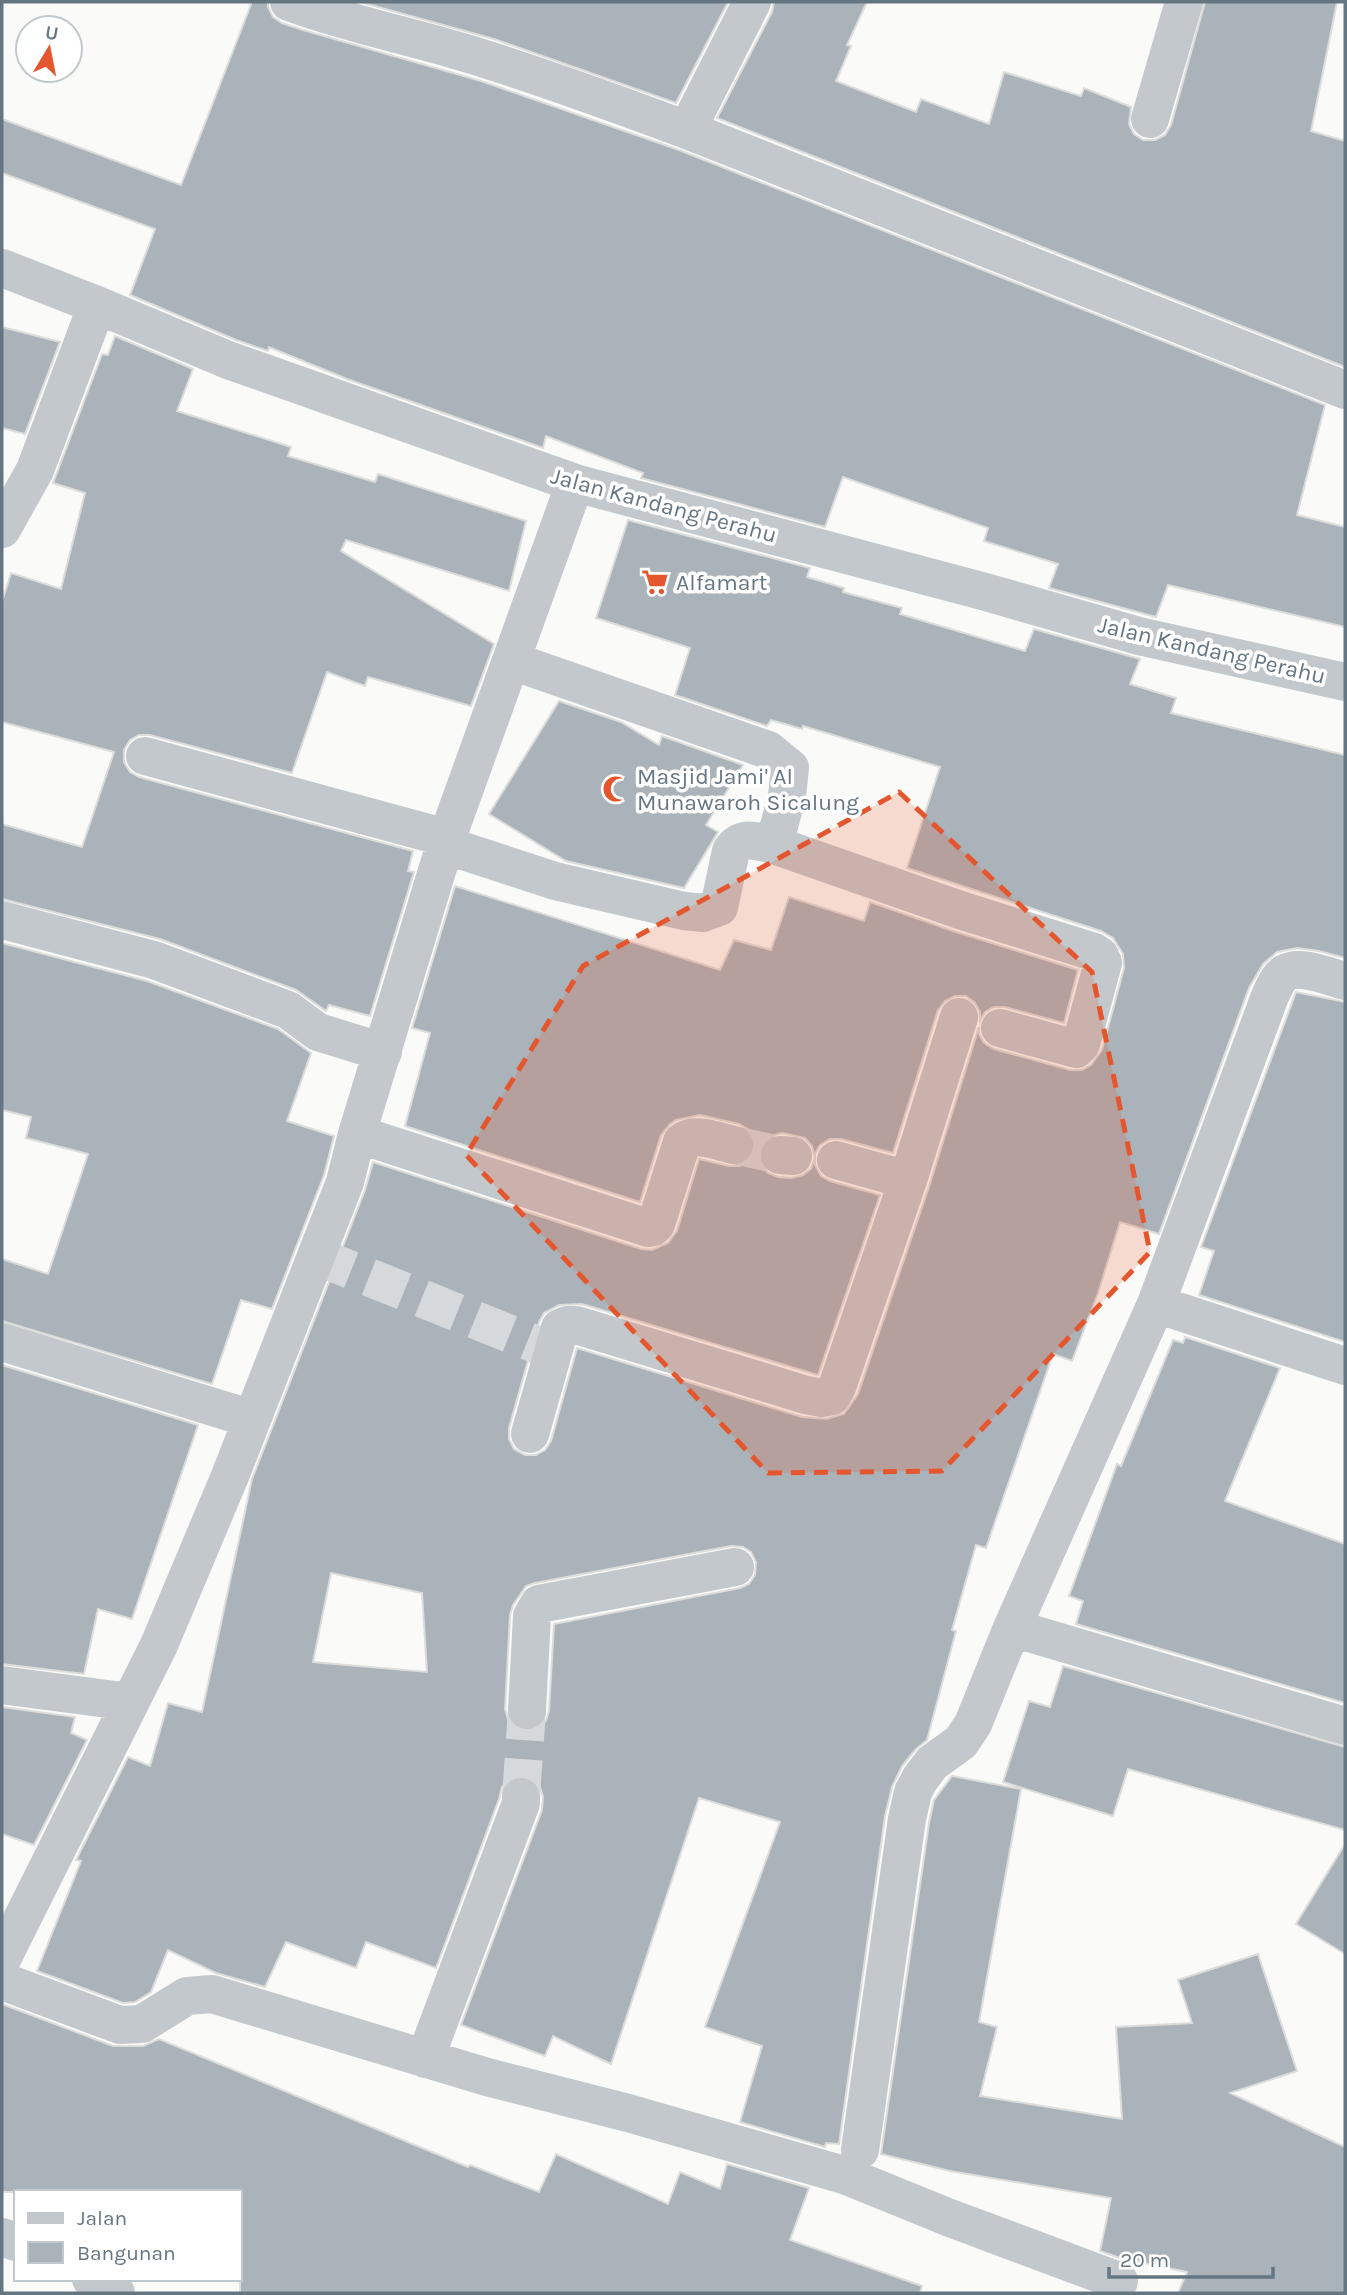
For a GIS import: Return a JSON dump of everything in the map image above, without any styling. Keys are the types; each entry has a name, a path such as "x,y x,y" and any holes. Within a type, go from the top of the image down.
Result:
{"street":[{"path":"289,2 372,29 458,51 617,104 1345,390"},
{"path":"687,130 752,2"},
{"path":"1150,119 1184,2"},
{"name":"Jalan Kandang Perahu","path":"2,268 228,360 575,483 1139,635 1345,682"},
{"path":"2,529 35,470 97,305"},
{"path":"2,1959 159,1646 345,1182 357,1134 446,842 575,483"},
{"path":"512,661 768,750 790,768 787,796 775,845"},
{"path":"145,756 446,842 555,881 684,911 704,913 719,907 731,851 736,843 745,839 775,845 948,907 1100,956 1103,963 1081,1044 1076,1049 1000,1028"},
{"path":"2,920 154,960 288,1010 318,1032 383,1052"},
{"path":"860,2150 906,1819 913,1792 932,1763 961,1742 973,1724 1012,1628 1156,1304 1278,980 1284,973 1295,971 1345,981"},
{"path":"530,1434 560,1328 567,1325 576,1325 806,1395 822,1398 832,1396 908,1180 959,1017"},
{"path":"357,1134 648,1228 656,1224 682,1142 695,1137 734,1145"},
{"path":"836,1160 908,1180"},
{"path":"1156,1304 1345,1366"},
{"path":"2,1342 252,1419"},
{"path":"527,1710 531,1616 539,1605 735,1567"},
{"path":"1012,1628 1345,1726"},
{"path":"2,1685 130,1702"},
{"path":"425,2059 521,1797"},
{"path":"2,1981 120,2025 142,2024 187,1996 212,1994 487,2077 628,2113 844,2175 1127,2289"},
{"path":"95,2281 116,2293"}],"highlighted area":[{"path":"899,792 1092,972 1150,1252 942,1471 768,1473 466,1155 583,966"}],"building":[{"path":"252,2 268,2 273,17 282,23 481,81 679,150 1325,405 1297,515 1345,527 1345,627 1168,585 1156,617 1049,588 1058,564 984,541 988,528 843,477 825,527 641,478 643,473 546,436 543,448 347,379 269,347 268,351 236,340 130,295 155,229 2,173 2,119 181,185"},
{"path":"360,2 728,2 676,103 494,39"},
{"path":"774,2 867,2 847,45 851,46 836,81 916,112 921,99 989,124 1004,72 1081,96 1084,88 1131,107 1129,124 1134,134 1143,140 1155,140 1165,135 1171,125 1205,2 1337,2 1311,131 1345,141 1345,367 717,118 772,12"},
{"path":"2,327 60,342 25,434 2,428"},
{"path":"115,336 193,369 177,411 291,447 288,456 375,482 378,474 526,521 509,591 346,540 341,551 494,644 471,706 368,677 365,686 327,672 292,773 150,735 139,735 130,740 124,750 124,762 130,772 139,777 413,851 408,871 414,872 370,1016 329,1005 326,1011 296,990 160,939 2,899 2,824 82,847 114,752 2,722 2,602 11,573 61,589 85,493 53,483 102,354 108,355"},
{"path":"628,520 810,568 807,577 844,588 843,592 902,608 900,614 1025,651 1034,629 1140,659 1130,684 1176,698 1171,713 1345,755 1345,958 1297,948 1277,952 1263,964 1249,988 1159,1234 1120,1222 1098,1293 1072,1361 1053,1354 986,1548 976,1545 952,1630 956,1631 927,1740 902,1766 892,1787 885,1816 839,2144 826,2143 825,2147 740,2122 762,2046 705,2027 780,1822 699,1798 611,2064 553,2036 545,2056 461,2025 542,1810 543,1797 540,1787 532,1778 522,1775 510,1778 502,1787 436,1968 366,1942 356,1968 286,1942 265,1987 216,1973 168,1950 151,1992 135,2002 123,2003 37,1971 81,1861 76,1860 128,1757 150,1766 168,1703 202,1712 252,1479 365,1190 373,1162 641,1249 652,1250 668,1243 677,1231 699,1159 740,1166 749,1160 755,1151 755,1138 748,1129 739,1124 700,1115 676,1120 661,1135 640,1202 405,1126 430,1033 412,1028 455,886 720,970 734,940 771,950 789,897 864,921 870,902 1078,970 1064,1023 1005,1007 994,1007 985,1012 980,1020 980,1012 975,1003 966,996 955,996 945,1001 938,1010 893,1153 841,1139 830,1139 820,1145 815,1154 815,1158 815,1165 821,1176 880,1195 818,1375 582,1304 559,1305 544,1313 539,1322 509,1428 509,1439 514,1449 525,1455 536,1455 545,1450 551,1441 577,1348 802,1417 826,1419 844,1414 858,1394 929,1187 979,1027 984,1043 994,1049 1070,1070 1082,1070 1091,1065 1102,1050 1124,968 1123,954 1113,938 1101,931 907,868 940,767 803,726 802,729 771,720 767,726 675,695 690,648 596,618","holes":["782,1133 805,1138 812,1146 815,1158 811,1169 792,1178 768,1173 761,1165 758,1154 762,1143 770,1136","731,1546 743,1547 751,1552 756,1562 755,1575 749,1584 740,1588 554,1624 549,1711 546,1721 537,1729 527,1732 516,1729 508,1720 505,1709 510,1615 513,1605 526,1586","331,1573 422,1593 427,1672 313,1662"]},
{"name":"Masjid Jami' Al Munawaroh Sicalung","path":"559,701 621,722 659,745 662,736 743,765 706,825 718,832 684,888 566,861 489,814"},
{"path":"2,943 147,981 278,1029 311,1053 287,1121 334,1136 324,1175 272,1309 241,1300 212,1384 2,1321 2,1259 48,1274 88,1154 26,1138 31,1117 2,1110"},
{"path":"1296,992 1345,1002 1345,1342 1199,1295 1214,1251 1201,1247"},
{"path":"1185,1337 1280,1368 1225,1501 1345,1544 1345,1703 1076,1624 1083,1601 1069,1596 1117,1464 1121,1466 1173,1340 1183,1343"},
{"path":"2,1365 198,1425 132,1619 98,1609 84,1674 2,1664"},
{"path":"1063,1666 1345,1747 1345,1830 1128,1769 1113,1816 1003,1782 1029,1701 1050,1707"},
{"path":"2,1707 75,1717 71,1733 87,1740 34,1845 2,1834"},
{"path":"952,1776 1021,1789 979,2022 997,2027 980,2096 1122,2119 1116,2027 1192,2023 1178,1980 1258,1954 1297,2071 1230,2093 1345,2147 1345,2293 1178,2293 1187,2272 1120,2258 1100,2251 1111,2198 950,2171 881,2154 929,1823 934,1800"},
{"path":"1345,1844 1345,1954 1296,1924"},
{"path":"2,2004 113,2046 143,2046 159,2039 468,2167 470,2165 539,2192 556,2154 668,2204 680,2172 720,2189 727,2164 809,2188 790,2240 922,2286 920,2293 240,2293 242,2190 2,2192"}],"tunnel":[{"path":"734,1145 780,1155"},
{"path":"316,1256 555,1352"},
{"path":"521,1797 527,1710"}],"place":[{"name":"Alfamart","path":"655,582"},
{"name":"Masjid Jami' Al Munawaroh Sicalung","path":"616,789"}]}
